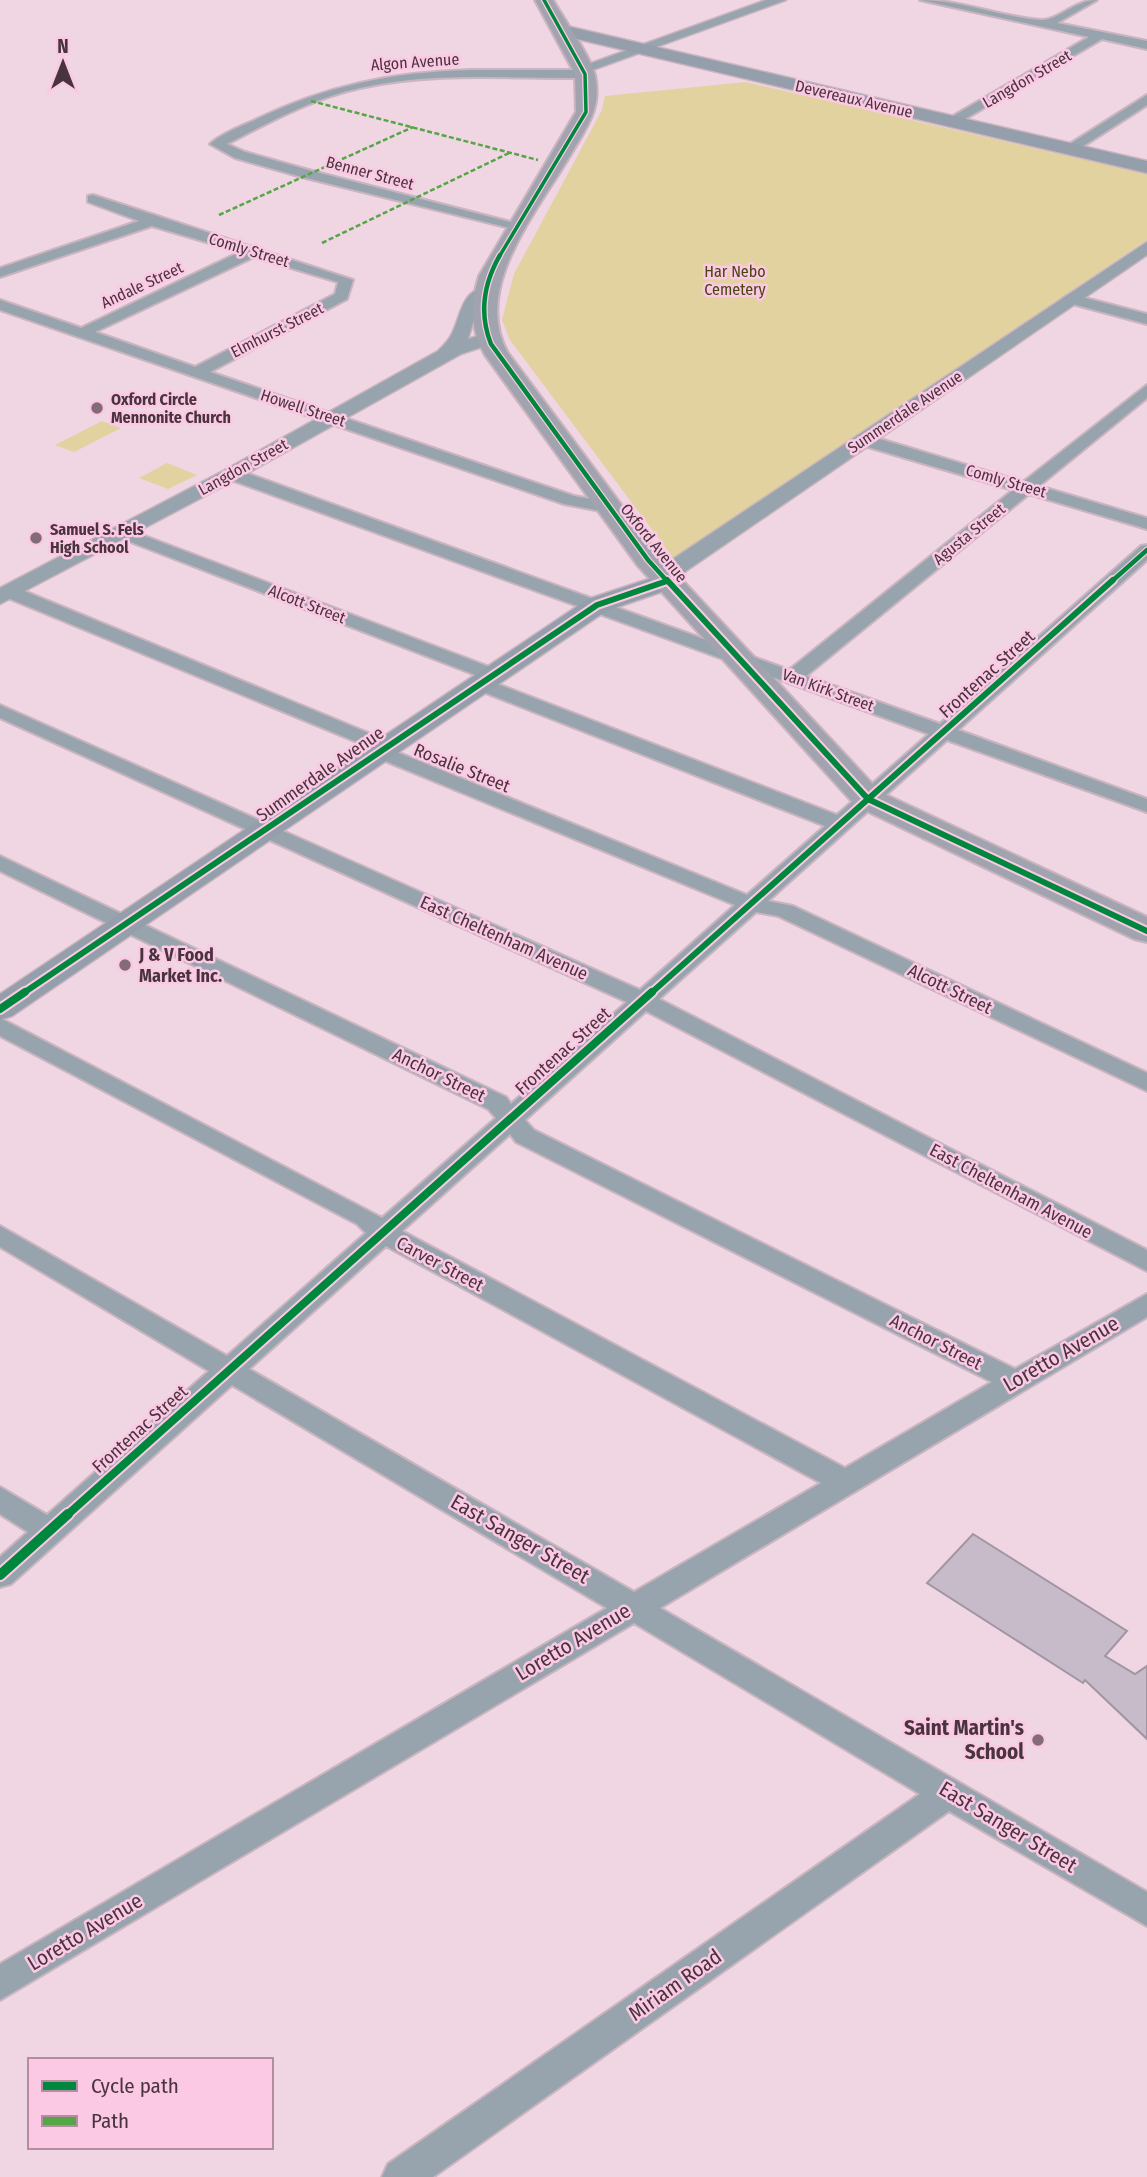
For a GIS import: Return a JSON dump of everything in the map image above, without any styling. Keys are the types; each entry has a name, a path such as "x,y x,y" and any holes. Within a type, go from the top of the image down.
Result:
{"main road":[{"name":"Oxford Avenue","path":"544,0 585,67 586,112 495,264 484,292 481,310 487,339 606,507 667,581 868,799 1147,931"},
{"name":"Devereaux Avenue","path":"562,30 1147,167"},
{"name":"Summerdale Avenue","path":"0,1009 597,605 667,581"}],"street":[{"name":"Algon Avenue","path":"218,144 311,100 360,84 409,77 585,67 754,0"},
{"name":"Algon Avenue","path":"631,47 779,0"},
{"path":"926,0 949,2 1147,45"},
{"path":"1046,24 1091,0"},
{"name":"Langdon Street","path":"953,122 1101,36"},
{"path":"585,67 673,58"},
{"path":"1069,149 1147,99"},
{"name":"Benner Street","path":"218,144 240,155 307,174 517,228"},
{"path":"93,199 152,221"},
{"path":"0,273 152,221"},
{"name":"Comly Street","path":"152,221 346,280"},
{"name":"Summerdale Avenue","path":"667,581 678,566 874,443 1080,302 1147,247"},
{"name":"Andale Street","path":"82,333 255,251"},
{"name":"Summerdale Avenue","path":"1080,302 1147,266"},
{"name":"Elmhurst Street","path":"197,372 342,296 346,280"},
{"path":"445,355 460,337 468,309 484,292"},
{"path":"1080,302 1147,319"},
{"name":"Howell Street","path":"0,305 570,500 606,507"},
{"name":"Langdon Street","path":"5,594 232,474 445,355 487,339"},
{"name":"Agusta Street","path":"790,678 1147,390"},
{"name":"Comly Street","path":"874,443 1147,524"},
{"name":"Van Kirk Street","path":"232,474 1146,805"},
{"name":"Alcott Street","path":"121,532 840,824"},
{"name":"Frontenac Street","path":"0,1575 1147,550"},
{"name":"Rosalie Street","path":"5,594 371,741 380,752 751,904"},
{"name":"East Cheltenham Avenue","path":"0,711 643,1000 1147,1262"},
{"name":"Anchor Street","path":"0,863 497,1103 525,1136 1014,1381"},
{"name":"Alcott Street","path":"751,904 785,911 1147,1083"},
{"name":"Carver Street","path":"0,1026 366,1219 383,1233 845,1482"},
{"name":"East Sanger Street","path":"0,1235 633,1605 1147,1910"},
{"name":"Loretto Avenue","path":"0,1983 633,1605 1147,1304"},
{"path":"0,1499 49,1531"},
{"name":"Miriam Road","path":"401,2177 949,1793"}],"green space":[{"name":"Har Nebo Cemetery","path":"746,82 1147,174 1147,240 674,559 510,340 502,320 514,274 602,110 605,96"},
{"path":"102,421 121,428 74,452 55,445"},
{"path":"167,463 197,475 168,489 139,478"}],"building":[{"path":"973,1534 1127,1631 1105,1656 1135,1674 1147,1666 1147,1739 1085,1680 1083,1683 927,1583"}],"marked path":[{"path":"311,101 538,160"},
{"path":"219,215 413,127"},
{"path":"322,243 509,153"}],"cycle path":[{"path":"544,0 585,74 586,112 495,264 485,299 484,321 497,355 648,560 868,799 1147,931"},
{"path":"0,1575 1147,550"},
{"path":"0,1009 597,605 667,581"}],"place":[{"name":"Oxford Circle Mennonite Church","path":"97,408"},
{"name":"Samuel S. Fels High School","path":"36,538"},
{"name":"J & V Food Market Inc.","path":"125,965"},
{"name":"Saint Martin's School","path":"1038,1740"}]}
